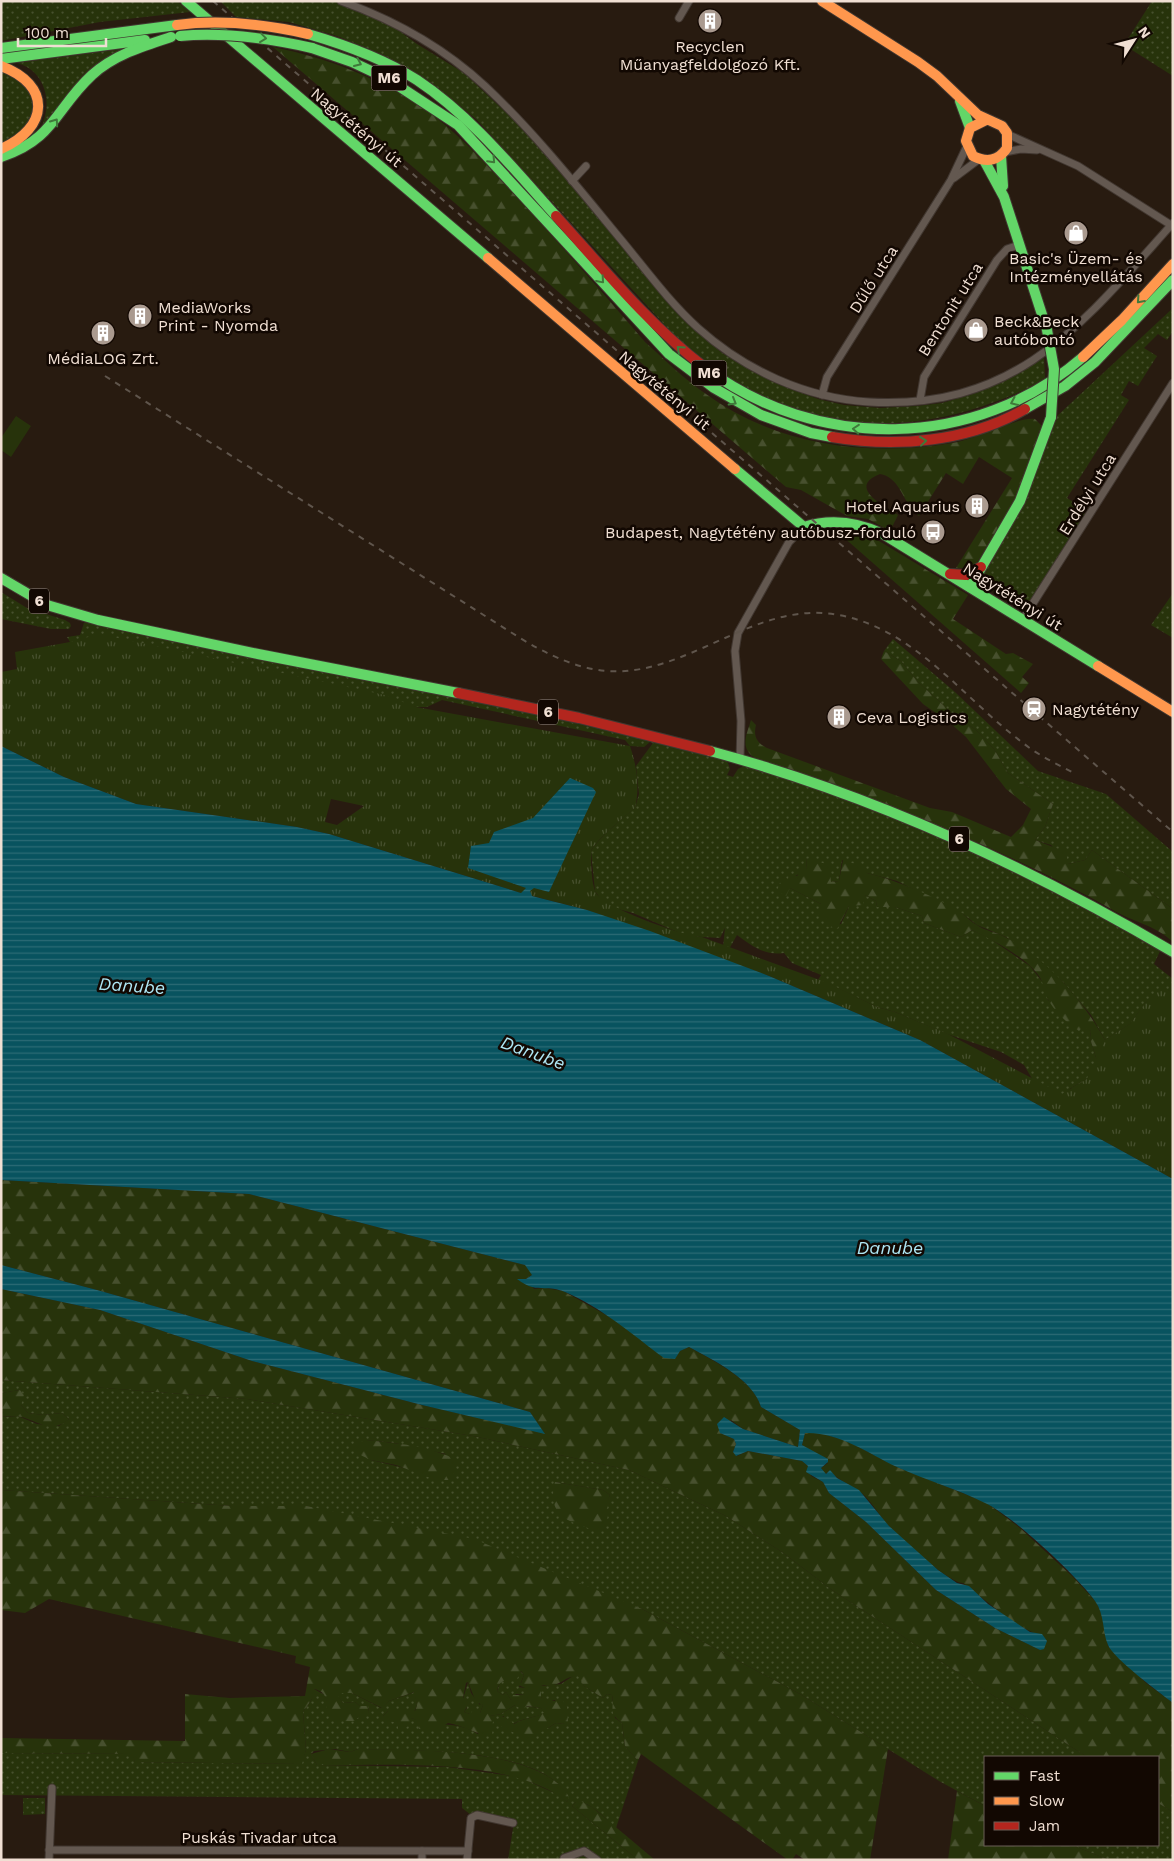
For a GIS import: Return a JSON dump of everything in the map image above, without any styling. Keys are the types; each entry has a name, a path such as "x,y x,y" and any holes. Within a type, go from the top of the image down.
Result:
{"main road":[{"name":"Nagytétényi út","path":"186,1 804,528 818,523 836,522 864,525 883,534 1173,712"},
{"path":"822,1 932,72 986,120 1001,125 1007,134 1007,146 1003,154 1004,197"},
{"name":"M6","path":"1,48 177,25 220,22 269,26 308,34 341,43 377,59 416,80 448,104 493,146 682,351 733,389 766,406 801,419 851,429 920,429 966,420 1012,403 1040,388 1082,358 1120,322 1173,264"},
{"name":"M6","path":"1,59 208,34 256,37 312,48 351,60 417,95 458,125 674,359 698,379 739,405 762,416 799,430 851,441 907,443 956,436 1004,420 1040,403 1089,367 1127,331 1173,280"},
{"path":"1,157 28,148 44,136 81,86 108,62 129,51 175,37"},
{"path":"1,66 18,73 30,84 37,99 38,110 35,125 24,138 1,149"},
{"path":"955,93 966,112 970,128 967,136 969,152 981,161 1004,197 1047,330 1054,368 1050,417 1020,501 970,587"},
{"path":"970,128 986,120"},
{"path":"981,161 1003,154"},
{"path":"949,574 966,574 982,566"},
{"path":"982,566 979,576 980,583 990,600"},
{"name":"6","path":"1,578 48,605 98,620 546,712 645,734 740,759 868,802 962,840 1078,896 1173,952"}],"street":[{"path":"341,1 412,32 461,66 513,114 696,327 720,347 748,365 796,388 852,401 887,403 946,396 989,384 1044,354 1084,320 1172,224 1078,166 1007,134"},
{"path":"679,18 689,1"},
{"name":"Dűlő utca","path":"822,395 827,377 951,180 967,146"},
{"path":"1003,154 1021,149 1045,151"},
{"name":"Dűlő utca","path":"951,180 981,161"},
{"path":"572,181 586,166"},
{"name":"Bentonit utca","path":"920,400 924,377 997,260 1007,249 1019,245"},
{"name":"Erdélyi utca","path":"1023,619 1173,383"},
{"path":"740,759 741,721 736,651 738,632 789,542 804,528"},
{"path":"49,1860 52,1788"},
{"path":"467,1860 471,1818 478,1815 513,1823"},
{"name":"Puskás Tivadar utca","path":"49,1850 468,1851"},
{"path":"422,1851 422,1860"},
{"path":"564,1858 584,1851 597,1860"}],"green space":[{"path":"1,1 177,1 190,12 100,22 1,41"},
{"path":"220,1 333,1 390,24 417,44 464,73 514,120 576,189 692,327 722,353 780,385 818,399 844,405 880,408 942,403 973,394 1004,381 1044,358 1045,378 1023,390 983,406 957,414 904,422 877,424 823,418 771,402 732,380 674,335 477,120 430,82 371,50 337,36 289,22 236,17"},
{"path":"1152,1 1173,1 1173,76 1124,45"},
{"path":"273,47 333,63 372,79 390,88 438,119 501,180 645,342 690,382 734,412 763,426 793,436 824,443 888,449 952,443 972,438 1018,421 1035,419 1042,426 1018,496 975,566 969,571 967,568 956,568 1012,478 979,457 963,484 946,473 919,516 909,505 893,480 880,474 870,479 867,491 878,502 898,515 890,531 868,519 847,516 801,490 786,487"},
{"path":"121,49 41,128 45,118 46,99 41,80 27,67 17,63"},
{"path":"1,73 8,73 30,89 34,114 19,136 1,142"},
{"path":"1173,308 1173,331 1167,340 1158,334 1144,348 1157,356 1138,386 1129,381 1121,395 1129,400 1067,498 1086,510 1083,518 1024,610 993,591 988,586 984,574 1019,513 1056,417"},
{"path":"16,416 31,426 11,457 1,450 1,438"},
{"path":"833,528 869,535 968,595 953,619 1006,654 1013,653 1033,664 1022,677 1029,683 1021,693"},
{"path":"1,592 27,608 65,620 71,626 69,629 51,629 1,619"},
{"path":"1173,593 1173,638 1151,625"},
{"path":"87,622 558,719 727,760 730,769 727,775 733,777 738,769 744,766 806,783 980,851 1161,949 1154,964 1173,979 1173,994 1168,990 1146,1002 1130,1024 1105,1040 1091,1015 1064,983 1036,958 1006,937 977,925 963,914 897,881 867,873 842,860 839,881 831,882 807,858 806,870 788,880 782,877 790,888 821,904 827,919 827,926 841,924 849,906 865,895 876,901 877,907 895,907 922,916 924,923 961,937 972,930 989,938 1030,966 1044,984 1048,1000 1091,1031 1090,1038 1097,1061 1087,1079 1071,1088 1051,1111 1024,1065 1001,1052 947,1034 895,1012 877,1007 829,984 815,985 821,975 792,963 784,953 765,952 737,935 728,951 723,947 725,928 720,938 687,936 633,913 614,908 602,901 595,891 591,851 604,835 635,808 639,794 636,766 653,743 650,742 644,747 630,746 625,740 442,700 427,707 416,707 70,642 67,637 80,635 84,623"},
{"path":"99,634 385,695 416,707 630,746 637,777 635,808 604,835 591,851 593,884 596,893 602,899 645,920 679,932 702,937 828,983 877,1007 895,1012 948,1034 1062,1094 1087,1079 1105,1040 1130,1024 1146,1002 1161,989 1168,990 1173,994 1173,1179 920,1040 769,976 587,910 521,893 329,834 297,827 136,804 64,777 1,746 1,672 17,669 15,652 70,642","holes":["331,799 364,806 337,825 325,822"]},
{"path":"893,639 955,692 1038,771 1106,794 1173,852 1173,909 1092,850 1085,860 1068,864 1051,845 1035,840 1045,827 1053,804 1008,773 994,749 976,730 952,713 918,682 901,661 884,651"},
{"path":"884,651 901,661 918,682 952,713 976,730 994,749 1008,773 1053,804 1045,827 1035,840 1066,852 1068,864 1085,860 1092,850 1173,909 1173,942 1159,932 982,845 893,808 755,758 747,750 746,736 751,720 756,725 755,733 757,739 767,748 930,808 952,812 1011,837 1023,825 1031,809 1006,789 966,737 923,704 881,659"},
{"path":"807,858 829,865 831,882 839,881 843,860 864,867 867,873 904,885 940,901 962,913 980,927 1002,935 1021,946 1049,968 1075,995 1105,1040 1130,1024 1146,1002 1161,989 1168,990 1173,994 1173,1179 1071,1088 1087,1079 1097,1061 1090,1038 1091,1031 1083,1027 1079,1031 1058,1014 1047,998 1039,976 1026,962 972,930 961,937 924,923 922,916 895,907 877,907 876,901 865,895 863,905 849,906 837,929 826,926 827,919 818,914 821,904 790,888 786,896 777,891 782,877 788,879 789,875 797,876 802,869 806,870"},
{"path":"1,1180 249,1194 525,1265 533,1274 526,1279 534,1289 545,1288 563,1291 606,1315 680,1351 689,1347 741,1379 757,1397 761,1407 800,1430 798,1447 743,1429 731,1420 720,1433 734,1439 736,1444 733,1452 737,1456 748,1451 802,1461 808,1466 811,1476 823,1482 829,1493 866,1522 936,1590 995,1628 1040,1650 1036,1634 1014,1623 963,1583 947,1576 936,1568 894,1531 864,1495 830,1471 825,1474 821,1468 828,1463 802,1445 805,1433 821,1433 849,1442 895,1466 987,1503 1020,1528 1073,1577 1096,1602 1103,1616 1108,1646 1146,1683 1173,1703 1173,1812 1159,1804 1159,1756 1085,1756 832,1590 782,1552 726,1516 629,1470 473,1436 247,1399 1,1380 1,1289 100,1310 252,1361 422,1405 544,1433 530,1412 97,1290 1,1265"},
{"path":"1,1380 247,1399 473,1436 629,1470 726,1516 782,1552 832,1590 1085,1756 984,1756 984,1805 939,1781 800,1694 642,1609 306,1506 232,1506 1,1490 1,1417 18,1416 37,1424 59,1426 69,1419 62,1413 43,1415 28,1413 21,1405 20,1390 1,1393","holes":["366,1440 395,1443 446,1454 413,1470 371,1460","555,1482 603,1490 610,1495 607,1502"]},
{"path":"20,1390 24,1395 21,1405 28,1413 43,1415 62,1413 69,1419 58,1426 47,1426 19,1416 1,1417 1,1393"},
{"path":"366,1440 413,1446 447,1455 457,1460 453,1477 448,1480 436,1480 396,1465 371,1460 354,1452 357,1443"},
{"path":"555,1482 603,1490 610,1495 606,1523 597,1531 569,1521 562,1516 557,1511 554,1503"},
{"path":"1,1490 232,1506 306,1506 474,1539 642,1609 800,1694 888,1749 870,1860 805,1860 796,1854 792,1860 788,1860 641,1754 638,1761 625,1746 622,1723 617,1719 612,1710 612,1695 607,1694 603,1698 584,1686 578,1676 573,1676 557,1684 541,1686 541,1697 548,1701 563,1701 567,1707 568,1722 565,1724 556,1723 528,1740 499,1725 499,1717 505,1717 514,1724 544,1713 541,1708 527,1706 522,1710 515,1705 501,1714 490,1716 493,1720 492,1737 448,1723 437,1730 419,1729 416,1720 412,1718 407,1727 398,1730 398,1723 385,1720 383,1716 388,1711 415,1711 417,1706 414,1692 389,1701 382,1708 352,1693 336,1693 343,1703 355,1702 360,1706 368,1706 369,1712 366,1716 357,1718 355,1721 346,1721 338,1720 332,1716 326,1709 327,1702 325,1696 314,1689 314,1696 303,1712 306,1750 302,1764 135,1762 132,1754 1,1753 1,1738 185,1741 185,1694 230,1698 305,1696 310,1667 295,1663 296,1656 49,1599 25,1613 1,1610","holes":["521,1671 524,1675 521,1683 516,1684 525,1688 525,1695 513,1695 511,1700 506,1692 503,1695 497,1691 502,1682 517,1679","468,1682 476,1702 483,1705 480,1713 474,1709 470,1714 464,1712 468,1705 463,1698 466,1683"]},
{"path":"520,1671 524,1675 519,1687 525,1688 525,1695 516,1694 511,1700 506,1692 503,1695 497,1691 500,1683 508,1677 512,1679"},
{"path":"573,1676 579,1676 584,1686 603,1698 607,1694 612,1695 615,1718 622,1723 625,1746 638,1761 616,1828 598,1811 587,1804 576,1802 572,1806 638,1860 508,1860 514,1822 471,1815 462,1808 462,1799 1,1795 1,1753 133,1754 135,1762 301,1764 306,1750 303,1712 312,1699 314,1689 325,1695 327,1701 357,1718 369,1712 368,1706 360,1706 355,1702 343,1703 335,1693 352,1693 381,1708 389,1701 415,1692 417,1706 414,1712 388,1711 383,1716 399,1723 399,1725 408,1722 412,1718 429,1723 470,1729 478,1734 489,1716 501,1714 515,1705 541,1708 545,1713 513,1724 503,1716 499,1725 548,1728 556,1723 565,1724 555,1700 548,1702 541,1697 541,1686 561,1684","holes":["335,1749 350,1752 358,1749 409,1750 473,1755 504,1760 532,1768 554,1780 568,1797 567,1802 559,1795 519,1777 447,1767 317,1765 311,1754 314,1751"]},
{"path":"468,1682 471,1693 480,1705 481,1703 483,1705 480,1713 470,1714 464,1712 467,1708 463,1699"},
{"path":"329,1749 350,1752 358,1749 440,1751 504,1760 532,1769 554,1781 569,1797 567,1802 543,1787 514,1777 482,1770 412,1765 317,1765 311,1754"},
{"path":"957,1791 984,1805 984,1846 1074,1846 1109,1860 948,1860"},
{"path":"23,1798 45,1798 45,1814 23,1815"},
{"path":"580,1801 592,1807 655,1860 638,1860 572,1806"},
{"path":"1159,1804 1173,1812 1173,1860 1109,1860 1074,1846 1159,1846"}],"water":[{"name":"Danube","path":"1,746 64,777 136,804 297,827 329,834 521,893 526,888 468,868 471,846 489,843 494,832 533,818 570,778 593,788 596,792 549,892 534,888 530,891 532,896 587,910 650,931 769,976 920,1040 1173,1179 1173,1703 1112,1651 1106,1640 1098,1606 1086,1590 1044,1547 997,1510 964,1493 897,1467 842,1440 830,1436 805,1433 802,1445 828,1459 828,1462 821,1468 826,1474 830,1470 837,1478 859,1490 889,1526 938,1570 957,1583 969,1586 988,1604 1030,1632 1042,1634 1047,1641 1044,1649 1040,1650 995,1628 936,1590 866,1522 829,1493 823,1482 806,1472 808,1466 802,1461 748,1451 736,1456 733,1452 736,1444 734,1439 720,1433 717,1424 724,1417 743,1429 798,1447 800,1430 761,1407 757,1397 750,1388 731,1371 689,1347 680,1351 675,1359 664,1358 616,1322 578,1298 552,1288 536,1288 524,1284 517,1279 526,1279 532,1275 525,1265 249,1194 1,1180"},
{"path":"1,1265 97,1290 530,1412 545,1434 422,1405 252,1361 100,1310 1,1289"}],"railway":[{"path":"213,1 1173,832"},
{"path":"105,376 520,638 551,655 579,666 604,671 628,671 678,658 773,619 812,613 839,615 866,623 892,635 915,650 1023,743 1072,772"}],"traffic: fast":[{"path":"186,1 488,258"},
{"path":"1,48 177,25"},
{"path":"308,34 378,59 404,72 437,94 491,144 556,216"},
{"path":"180,36 246,37 312,48"},
{"path":"1,157 33,142 53,122 80,87 101,68 129,52 171,37"},
{"path":"1,59 145,40"},
{"path":"312,48 352,62 388,79 458,125 669,354 714,388 761,415 811,433 832,437"},
{"path":"960,101 970,128"},
{"path":"1001,156 1003,186"},
{"path":"985,162 1004,197 1047,330"},
{"path":"1025,409 1065,386 1095,362 1173,280"},
{"path":"1047,330 1054,369 1051,417"},
{"path":"704,367 748,395 796,415 845,426 895,429 945,424 994,410 1040,388 1083,357"},
{"path":"970,587 1020,501 1051,417"},
{"path":"735,469 804,527 834,522 854,524 883,534 1098,666"},
{"path":"1,578 47,605 98,620 258,654 458,693"},
{"path":"710,751 831,789 890,811 948,836 1062,890 1173,952"}],"traffic: slow":[{"path":"822,1 918,62 937,76 978,115 1002,126 1007,133 1007,148 1000,156 992,160 983,160 973,156 966,141 970,128 986,120"},
{"path":"177,25 210,22 243,23 308,34"},
{"path":"1,66 18,74 29,84 36,95 38,107 36,119 28,130 17,140 1,149"},
{"path":"488,258 735,469"},
{"path":"1083,357 1122,320 1173,264"},
{"path":"1098,666 1173,712"}],"traffic: jam":[{"path":"556,216 645,314 704,367"},
{"path":"832,437 881,442 931,439 980,429 1025,409"},
{"path":"950,574 966,575 981,567"},
{"path":"458,693 579,718 710,751"}],"place":[{"name":"Recyclen Műanyagfeldolgozó Kft.","path":"710,21"},
{"name":"Basic's Üzem- és Intézményellátás","path":"1076,233"},
{"name":"MediaWorks Print - Nyomda","path":"140,316"},
{"name":"Beck&Beck autóbontó","path":"976,330"},
{"name":"MédiaLOG Zrt.","path":"103,333"},
{"name":"Hotel Aquarius","path":"977,506"},
{"name":"Budapest, Nagytétény autóbusz-forduló","path":"933,532"},
{"name":"Nagytétény","path":"1034,709"},
{"name":"Ceva Logistics","path":"839,717"}]}
